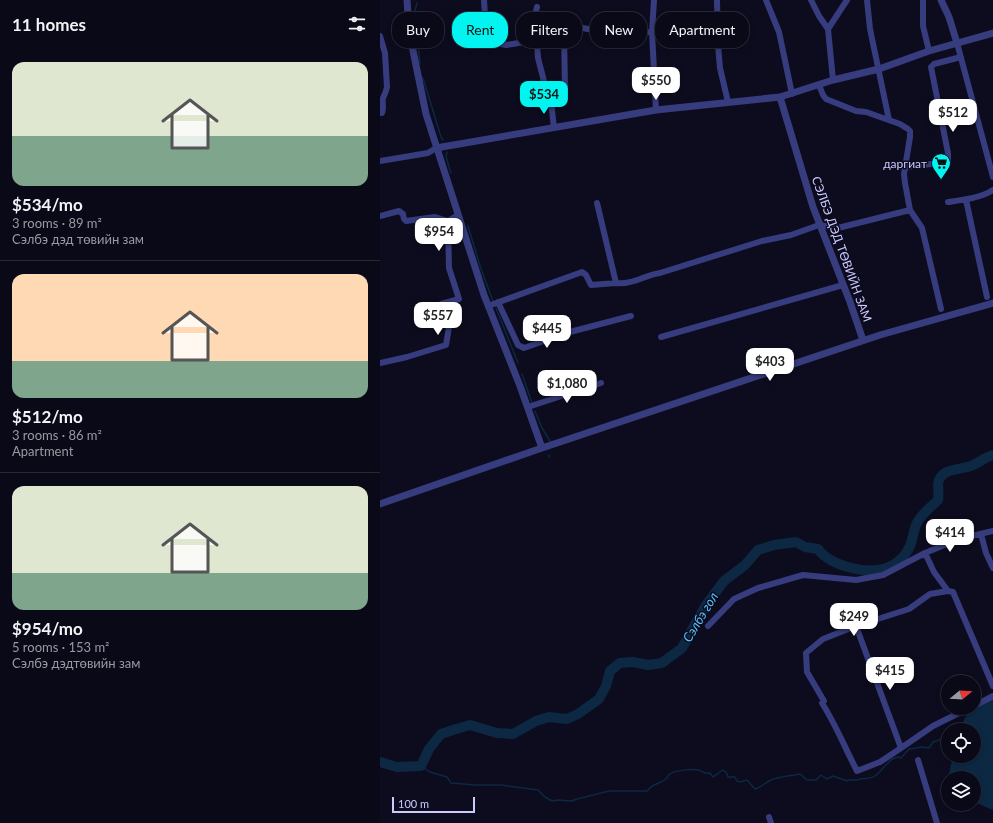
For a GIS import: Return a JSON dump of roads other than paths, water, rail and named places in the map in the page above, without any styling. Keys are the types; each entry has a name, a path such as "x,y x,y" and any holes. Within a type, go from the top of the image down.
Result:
{"street":[{"path":"407,0 409,31 416,70 426,114 436,148 488,306 542,448"},
{"path":"484,0 485,17 489,36 495,43 506,45 516,43"},
{"path":"654,0 652,32 656,110"},
{"path":"717,0 720,68 728,102"},
{"path":"766,0 779,32 792,94"},
{"path":"811,0 828,29 833,80"},
{"path":"867,0 870,28 889,120"},
{"path":"923,0 923,26 929,51"},
{"path":"941,0 949,17 961,56 993,177"},
{"path":"828,29 844,1"},
{"path":"536,12 537,8"},
{"path":"551,101 565,90 564,30 566,25 610,34 652,32"},
{"path":"380,161 428,153 436,148 656,110 780,97 993,33"},
{"path":"380,36 385,53 387,87 383,100 384,109 382,113 380,113"},
{"path":"538,48 539,62 546,89 551,101 554,128"},
{"path":"905,166 948,162 948,153 931,67 934,64 961,56"},
{"path":"819,85 826,99 900,124 910,131 904,183 910,210 922,228 940,309"},
{"name":"СЭЛБЭ ДЭД ТӨВИЙН ЗАМ","path":"780,97 819,225 863,340"},
{"path":"948,202 966,200 989,193 993,190"},
{"path":"966,200 987,297"},
{"path":"597,203 616,283"},
{"path":"488,306 582,272 586,275 591,285 616,283 623,284 762,241 791,235 819,225 838,228 910,210"},
{"path":"380,216 399,211 403,214 406,221 435,217 448,221 458,215"},
{"path":"380,363 407,357 446,345 449,328 442,304 459,299 449,268 448,221"},
{"path":"661,337 843,285"},
{"path":"498,302 518,345 524,348 566,333 631,316"},
{"name":"СЭЛБЭ ДЭД ТӨВИЙН ЗАМ","path":"380,504 863,340 993,303"},
{"path":"528,408 601,383"},
{"path":"708,626 734,599 758,588 803,575 856,580 883,575 925,553 959,539 993,531"},
{"path":"981,534 986,553 993,568"},
{"path":"925,553 934,572 948,590 953,592 993,686"},
{"path":"948,590 930,594 908,610 856,626 823,639 806,654 807,672 824,701 822,703 834,722 857,771 880,762 933,726 956,715"},
{"path":"856,626 901,748"},
{"path":"981,702 993,696"},
{"path":"918,760 937,823"}],"water":[{"path":"993,699 993,810 981,805 981,771 950,771 951,763 981,763 981,723 962,723 967,715 981,715 981,705"}],"waterway":[{"path":"417,3 415,11 420,64"},
{"path":"423,78 443,140"},
{"path":"447,152 446,157 451,173"},
{"path":"468,226 481,269 493,301"},
{"path":"496,308 518,363"},
{"path":"522,374 532,403"},
{"path":"535,411 542,428 550,441"},
{"name":"Сэлбэ гол","path":"380,762 397,767 421,766 429,749 441,734 470,725 497,733 513,734 536,721 549,717 567,719 578,714 599,699 606,686 610,671 620,663 633,662 648,665 662,663 682,648 706,605 724,581 745,565 758,550 774,545 796,542 805,547 818,549 833,562 852,568 861,570 878,570 893,565 900,560 910,546 915,528 920,518 938,500 938,484 942,475 951,470 971,466 993,455"},
{"path":"421,766 430,772 447,777 451,783 501,785 538,790 552,801 572,801 609,791 647,791 651,787 666,779 672,773 688,770 698,770 705,773 710,773 713,777 723,770 726,772 728,777 735,777 737,781 740,782 747,780 755,789 776,778 800,774 807,780 816,780 821,775 827,779 833,776 847,781 870,778 877,774 892,759 898,757 901,758 909,749 922,747 929,748 933,742 941,739"}],"place":[{"name":"даргиат","path":"941,180"}]}
